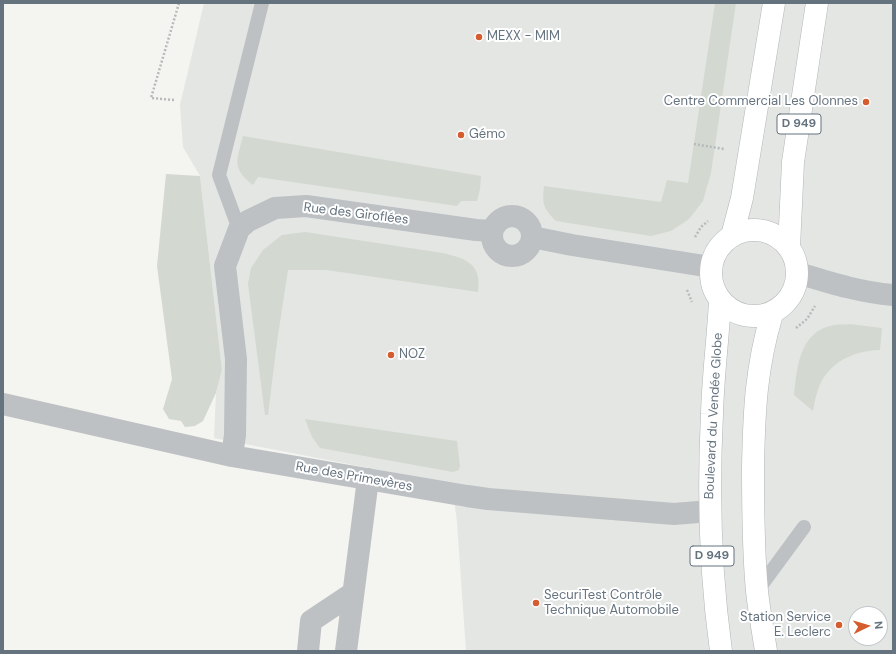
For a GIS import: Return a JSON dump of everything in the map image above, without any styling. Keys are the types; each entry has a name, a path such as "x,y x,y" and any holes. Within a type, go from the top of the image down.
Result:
{"main road":[{"path":"732,236 740,203 774,3"},
{"name":"D 949","path":"789,247 793,162 817,3"},
{"path":"747,230 763,230 777,236 789,247 794,255 798,273 796,286 791,297 782,307 772,314 758,317 744,316 731,310 720,301 714,291 711,279 711,267 715,255 722,244 732,236 747,230"},
{"name":"Boulevard du Vendée Globe","path":"720,301 712,412 710,511 716,616 721,651"},
{"path":"766,651 757,591 753,493 753,442 755,399 764,342 772,314"}],"street":[{"name":"Rue des Giroflées","path":"239,229 248,221 275,208 306,206 492,231 492,237 496,248 501,253 511,256 520,254 526,250 532,237 685,263"},
{"path":"232,456 235,434 236,359 225,266 239,229"},
{"path":"685,263 711,267"},
{"path":"798,273 850,289 893,295"},
{"name":"Rue des Primevères","path":"3,404 232,456 488,499 674,514 710,511"},
{"path":"346,651 368,479"},
{"path":"308,651 311,621 353,593"}],"lane":[{"path":"239,229 219,175 262,3"},
{"path":"757,591 804,527"}],"path":[{"path":"174,100 151,98 179,3"},
{"path":"694,144 726,149"},
{"path":"718,332 706,323 696,311 688,296 685,280 685,263 690,244 701,227 727,207 740,203"},
{"path":"764,342 781,337 807,319 821,294 824,281"}],"shaded area":[{"path":"204,3 893,3 893,651 466,651 457,522 452,484 214,438 216,393 222,370 200,176 183,147 180,105"},
{"path":"715,3 736,3 711,173 703,201 689,219 671,231 651,236 556,221 548,213 544,205 544,186 661,202 667,180 688,183"},
{"path":"243,136 481,176 477,201 461,201 457,206 258,177 253,185 241,174 239,168 238,158"},
{"path":"166,174 200,176 222,370 216,393 203,421 195,426 185,427 181,421 169,419 163,409 172,379 157,266"},
{"path":"305,232 443,253 465,260 475,268 479,282 478,292 326,270 288,270 268,415 265,415 248,284 251,268 263,250 282,235"},
{"path":"850,324 882,328 880,350 849,356 833,367 826,374 821,383 816,395 813,411 794,395 802,352 813,335 822,329 834,325"},
{"path":"305,419 457,441 460,466 459,470 453,472 320,448 312,437"}],"place":[{"name":"MEXX - MIM","path":"479,37"},
{"name":"Centre Commercial Les Olonnes","path":"866,102"},
{"name":"Gémo","path":"461,135"},
{"name":"NOZ","path":"391,355"},
{"name":"SecuriTest Contrôle Technique Automobile","path":"536,603"},
{"name":"Station Service E. Leclerc","path":"839,625"}]}
